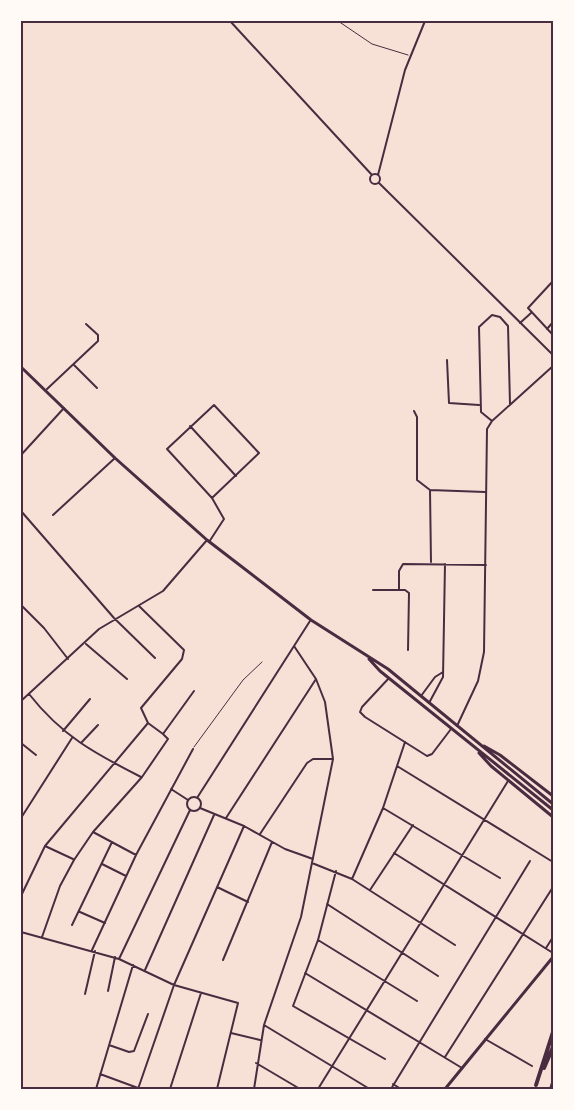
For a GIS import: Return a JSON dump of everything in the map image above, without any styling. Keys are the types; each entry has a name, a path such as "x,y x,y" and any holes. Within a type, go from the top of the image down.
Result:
{"highway":[{"path":"536,1087 553,1032"},
{"path":"536,1087 553,1047"},
{"path":"551,1089 553,1083"}],"street":[{"path":"230,21 372,175 378,175"},
{"path":"379,183 378,175 410,55 425,21"},
{"path":"372,175 371,182 379,183 553,354"},
{"path":"553,281 528,308 553,335"},
{"path":"520,323 531,313"},
{"path":"492,421 481,411 479,405 479,327 484,320 495,315 504,320 508,329 510,404"},
{"path":"547,329 553,322"},
{"path":"46,390 99,339 86,324"},
{"path":"447,360 448,403 479,405"},
{"path":"74,365 97,388"},
{"path":"457,726 478,681 482,664 486,565 487,429 492,421 553,366"},
{"path":"21,367 115,458 208,541 311,620 384,666 553,804"},
{"path":"21,701 114,618 163,591 208,541 224,519 212,498 167,449 214,405 259,453 212,498"},
{"path":"21,455 64,408"},
{"path":"414,411 417,417 416,478 430,490 485,492"},
{"path":"190,426 236,476"},
{"path":"53,515 115,458"},
{"path":"430,490 431,563"},
{"path":"21,511 114,618 155,658"},
{"path":"399,590 399,571 403,564 486,565"},
{"path":"429,703 440,686 443,672 444,564"},
{"path":"373,590 405,590 409,593 408,650"},
{"path":"21,605 44,628 68,660"},
{"path":"42,937 60,886 74,860 93,832 142,777 168,739 148,723 141,708 184,654 180,645 139,606"},
{"path":"171,789 188,800 197,798 311,620"},
{"path":"86,644 127,680"},
{"path":"254,1089 256,1063 264,1025 301,917 333,759 325,702 316,679 294,646"},
{"path":"369,658 389,678 553,810"},
{"path":"553,669 553,679"},
{"path":"421,696 435,677 443,672"},
{"path":"389,678 360,712 429,756 452,729"},
{"path":"226,818 316,679"},
{"path":"163,734 194,691"},
{"path":"29,694 49,720 72,738 142,777"},
{"path":"63,731 90,699"},
{"path":"21,896 45,846 148,723"},
{"path":"81,743 98,725"},
{"path":"21,818 72,738"},
{"path":"352,879 383,807 405,741"},
{"path":"21,743 36,755"},
{"path":"481,745 500,754 553,796"},
{"path":"85,994 94,951 105,923 136,855 193,749"},
{"path":"477,749 487,763 553,818"},
{"path":"260,834 307,763 313,759 333,759"},
{"path":"397,766 553,862"},
{"path":"318,1089 508,781"},
{"path":"197,798 200,801 200,808"},
{"path":"188,800 187,807 190,810"},
{"path":"383,807 500,878"},
{"path":"190,810 200,808 226,818 352,879 455,945"},
{"path":"108,992 117,958 190,810"},
{"path":"145,970 214,815"},
{"path":"370,890 413,825"},
{"path":"100,1074 138,1089 174,985 244,826"},
{"path":"93,832 136,855"},
{"path":"72,925 112,842"},
{"path":"223,960 272,842"},
{"path":"45,846 74,860"},
{"path":"394,853 546,948 553,955 445,1089"},
{"path":"390,1089 421,1043 530,861"},
{"path":"102,864 126,876"},
{"path":"336,871 318,940 293,1006 386,1059"},
{"path":"217,887 248,902"},
{"path":"445,1057 553,887"},
{"path":"327,904 438,976"},
{"path":"79,911 105,923"},
{"path":"21,932 117,958 174,985 238,1003 217,1089"},
{"path":"546,948 553,937"},
{"path":"318,940 417,1001"},
{"path":"96,1089 133,965"},
{"path":"305,973 462,1068"},
{"path":"170,1089 201,993"},
{"path":"109,1045 129,1052 134,1050 148,1014"},
{"path":"264,1025 368,1088"},
{"path":"231,1033 261,1040"},
{"path":"485,1039 532,1066"},
{"path":"256,1063 300,1089"},
{"path":"393,1084 401,1089"}],"lane":[{"path":"338,21 372,44 410,55"},
{"path":"193,749 243,680 262,662"}]}
